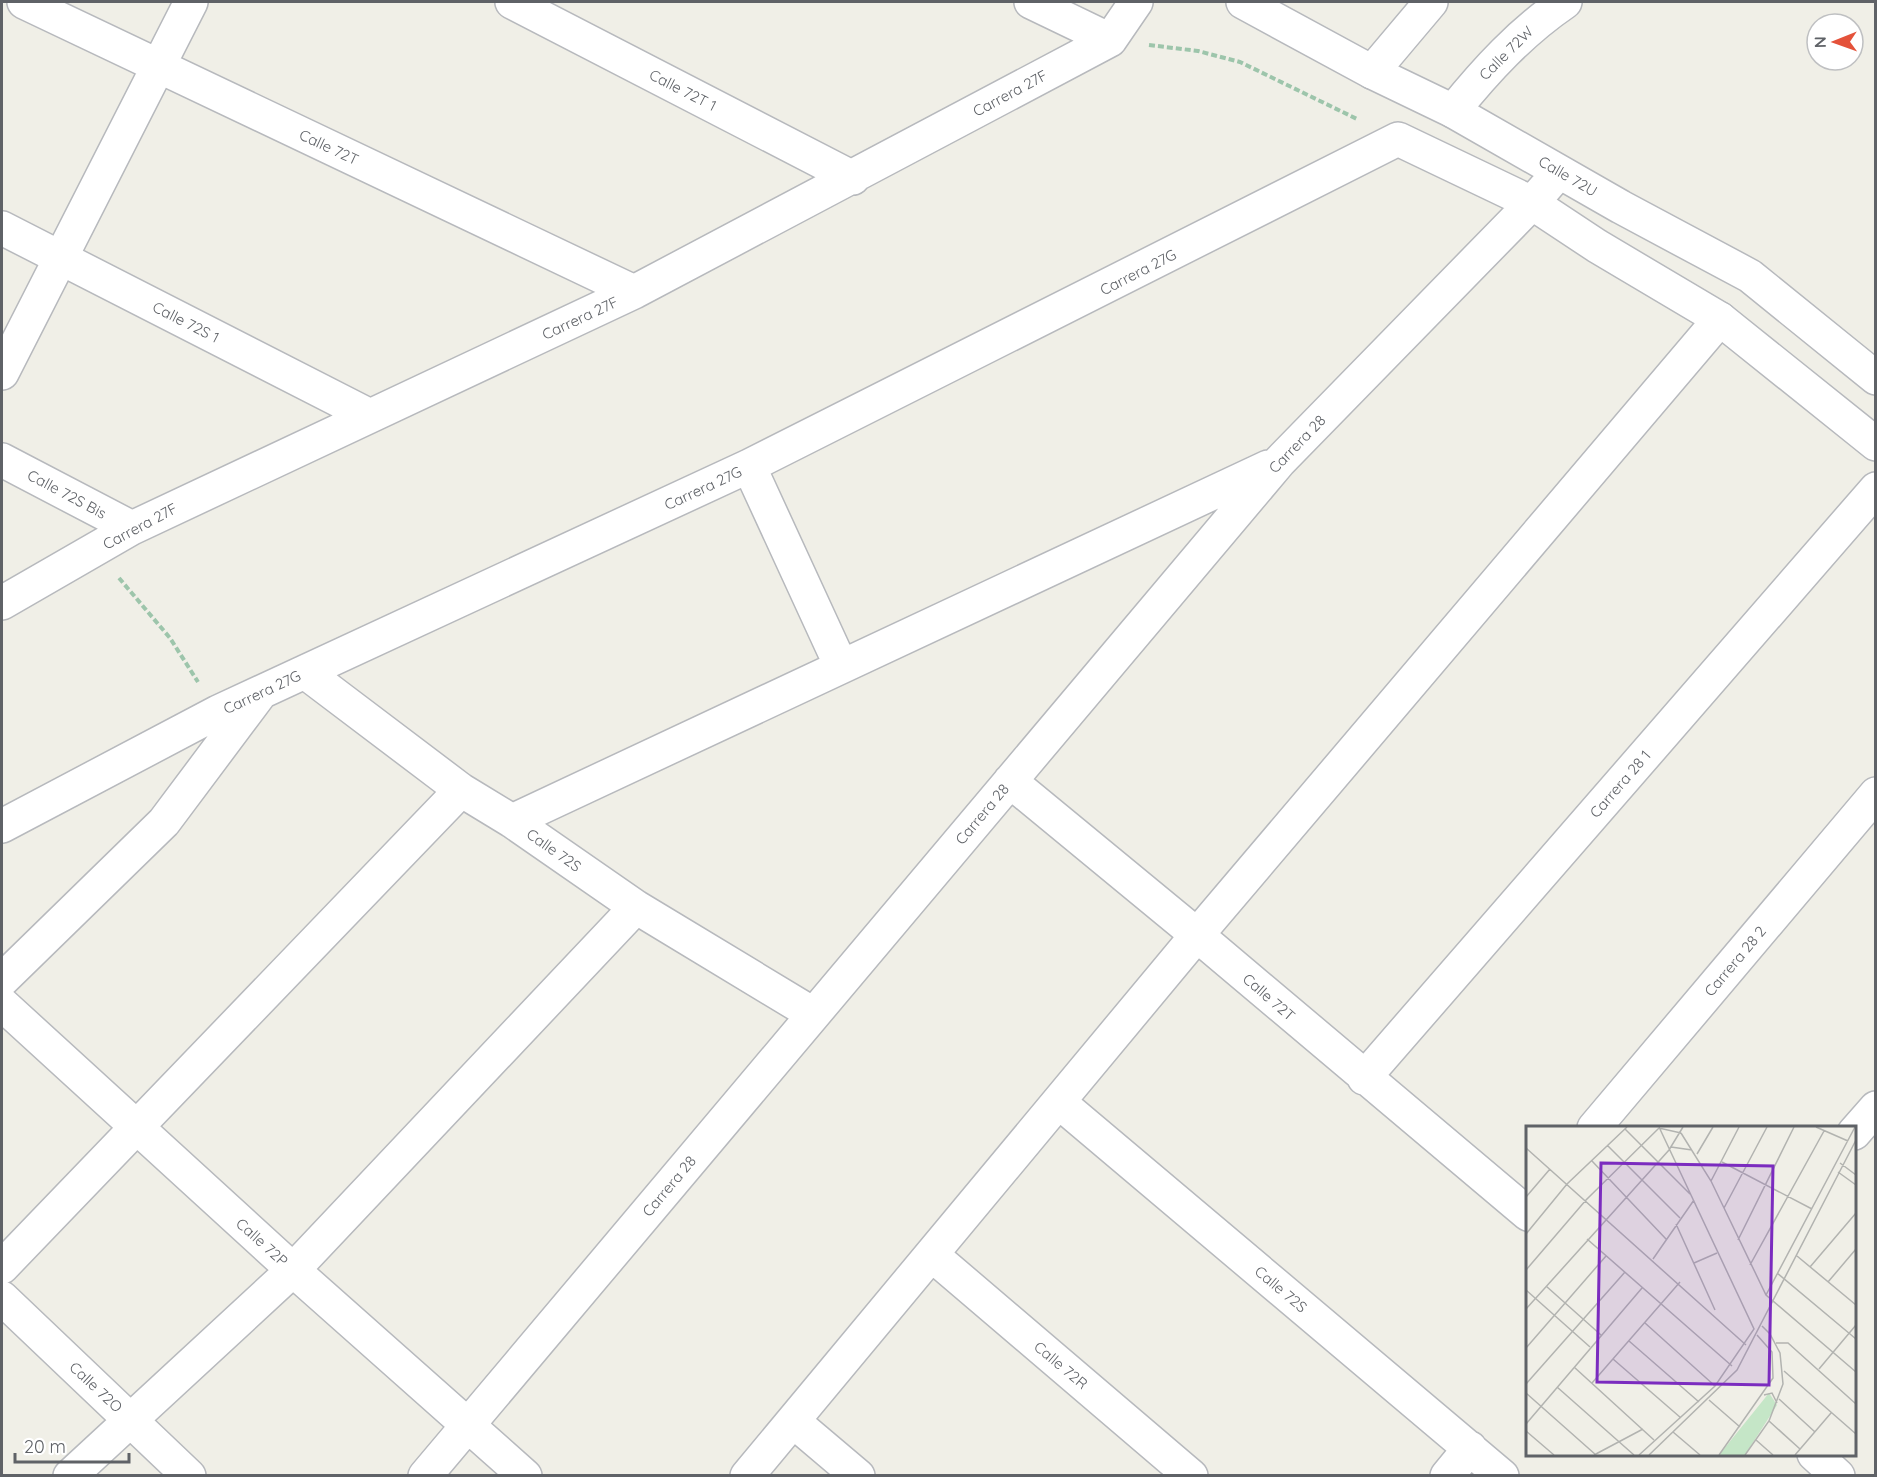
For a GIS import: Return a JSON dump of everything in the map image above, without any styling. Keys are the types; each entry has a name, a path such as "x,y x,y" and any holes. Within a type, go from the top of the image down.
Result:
{"street":[{"name":"Calle 72T","path":"24,2 634,292"},
{"path":"2,373 191,2"},
{"name":"Calle 72T 1","path":"512,2 853,178"},
{"path":"1031,2 1110,40"},
{"name":"Carrera 27F","path":"2,603 132,528 634,292 853,178 1110,40 1136,2"},
{"name":"Calle 72U","path":"1243,2 1372,72 1453,111 1750,276 1875,378"},
{"path":"1372,72 1431,2"},
{"name":"Calle 72W","path":"1453,111 1490,65 1542,18 1565,2"},
{"path":"1398,139 1532,203 1597,246 1720,318 1875,444"},
{"name":"Carrera 27G","path":"2,826 218,712 749,466 1398,139"},
{"name":"Carrera 28","path":"425,1476 1279,462 1532,203 1559,171"},
{"name":"Calle 72S 1","path":"2,228 370,416"},
{"path":"747,1476 1060,1103 1197,935 1720,318"},
{"name":"Calle 72S Bis","path":"2,460 132,528"},
{"path":"512,821 1279,462"},
{"path":"749,466 841,666"},
{"name":"Carrera 28 1","path":"1364,1078 1875,489"},
{"name":"Calle 72S","path":"305,672 461,790 512,821 636,907 813,1014"},
{"path":"2,980 164,822 261,693"},
{"name":"Calle 72T","path":"1010,781 1197,935 1364,1078 1526,1210"},
{"path":"2,1267 461,790"},
{"name":"Carrera 28 2","path":"1596,1126 1875,794"},
{"path":"70,1476 293,1270 636,907"},
{"name":"Calle 72P","path":"2,1004 293,1270 525,1476"},
{"name":"Calle 72S","path":"1060,1103 1502,1476"},
{"path":"1856,1131 1875,1108"},
{"name":"Calle 72R","path":"932,1255 1191,1476"},
{"name":"Calle 72O","path":"2,1298 189,1476"},
{"path":"793,1421 858,1476"},
{"path":"1447,1476 1470,1448"},
{"path":"1815,1456 1838,1476"}],"path":[{"path":"1110,40 1198,51 1240,62 1398,139"},
{"path":"95,550 170,638 218,712"}]}
